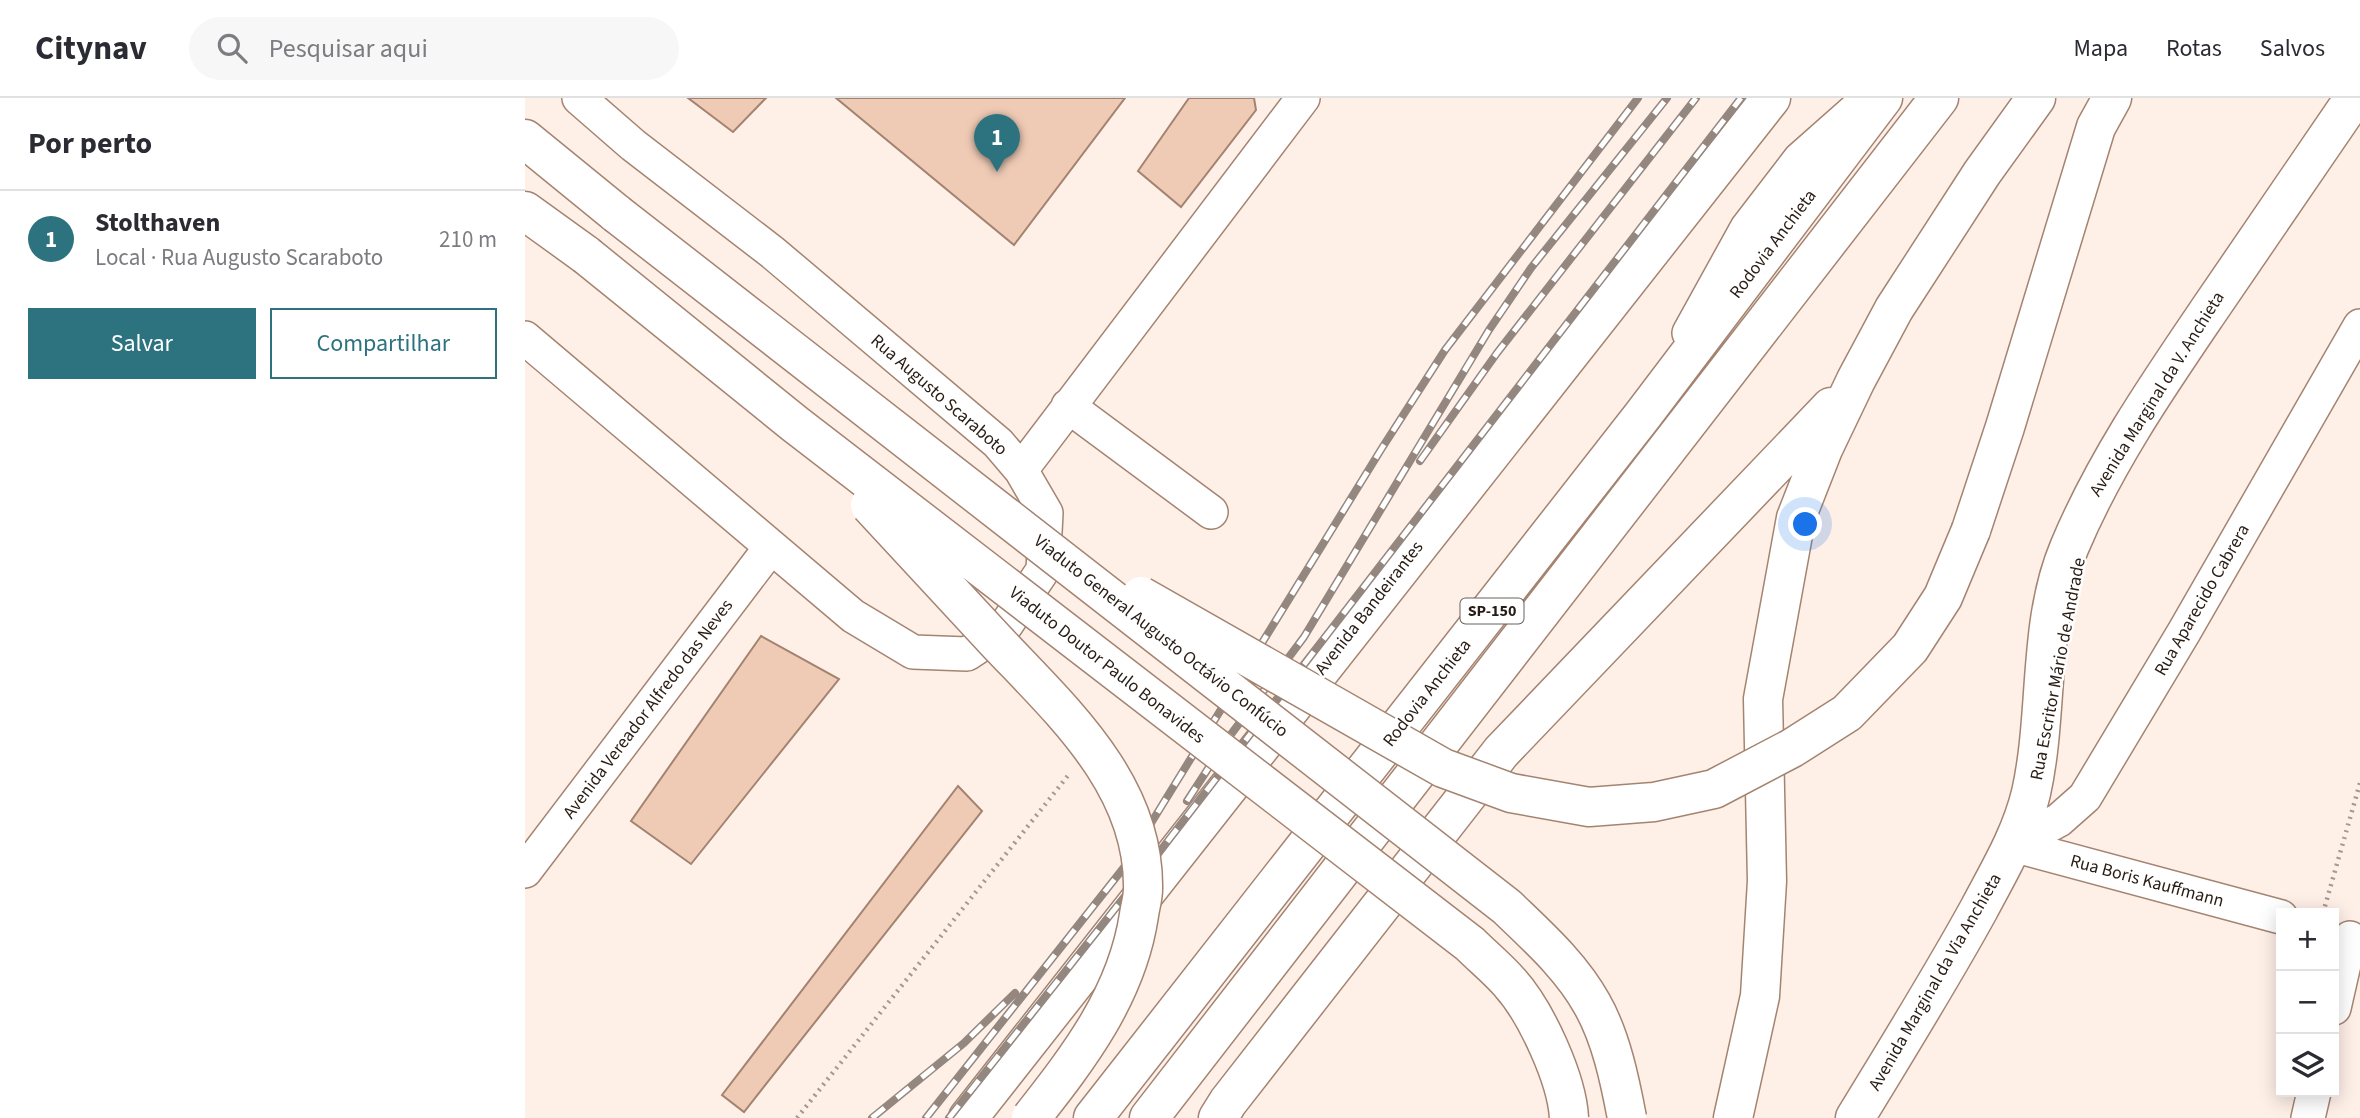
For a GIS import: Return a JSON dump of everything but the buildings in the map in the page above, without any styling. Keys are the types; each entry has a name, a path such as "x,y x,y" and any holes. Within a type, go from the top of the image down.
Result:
{"main road":[{"name":"Avenida Bandeirantes","path":"968,1118 1771,98"},
{"name":"Rodovia Anchieta","path":"1093,1118 1643,415 1883,98"},
{"name":"SP-150","path":"1149,1118 1939,98"},
{"path":"1733,1118 1760,996 1767,881 1763,699 1796,518 1823,449 1894,309 1982,173 2036,98"},
{"path":"1029,533 1443,768 1511,793 1589,807 1654,802 1714,789 1792,748 1847,713 1910,648 1943,597 1971,530 2005,427 2096,127 2112,98"},
{"name":"Avenida Marginal da V. Anchieta","path":"2013,845 2030,796 2041,739 2049,637 2056,594 2067,552 2086,508 2137,419 2354,98"},
{"name":"Viaduto General Augusto Octávio Confúcio","path":"525,139 617,214 1507,907 1555,954 1593,1005 1618,1069 1627,1118"},
{"name":"Viaduto Doutor Paulo Bonavides","path":"525,211 586,255 795,424 1470,944 1510,984 1533,1016 1555,1065 1569,1118"},
{"path":"1218,1118 1227,1102 1501,752 1856,380"},
{"path":"795,424 1081,732 1116,784 1136,834 1143,889 1136,932 1123,978 1098,1027 1031,1118"},
{"name":"Avenida Marginal da Via Anchieta","path":"1855,1118 1948,965 2013,845"}],"street":[{"name":"Rua Augusto Scaraboto","path":"525,338 853,616 913,652 967,654 1002,631 1043,570 1046,513 1021,470 999,443 793,269 633,145 579,98"},
{"path":"1021,470 1303,98"},
{"path":"1643,415 1747,228 1800,159 1869,98"},
{"name":"Rua Aparecido Cabrera","path":"2013,845 2059,820 2085,797 2159,675 2360,326"},
{"path":"1068,406 1211,512"},
{"name":"Avenida Vereador Alfredo das Neves","path":"525,871 771,547"},
{"name":"Rua Boris Kauffmann","path":"2013,845 2276,916"},
{"path":"2339,982 2348,937"},
{"path":"2308,1118 2313,1097"}],"path":[{"path":"797,1118 1072,770"},
{"path":"2324,908 2360,783"}],"railway":[{"path":"1124,867 1445,350 1638,98"},
{"path":"1187,801 1226,741 1304,637 1489,330 1531,268 1667,98"},
{"path":"1420,461 1497,353 1696,98"},
{"path":"949,1118 1137,881 1741,98"},
{"path":"926,1118 1129,861"},
{"path":"872,1118 964,1043 1015,993"}],"place":[{"name":"Stolthaven","path":"997,172"}]}
